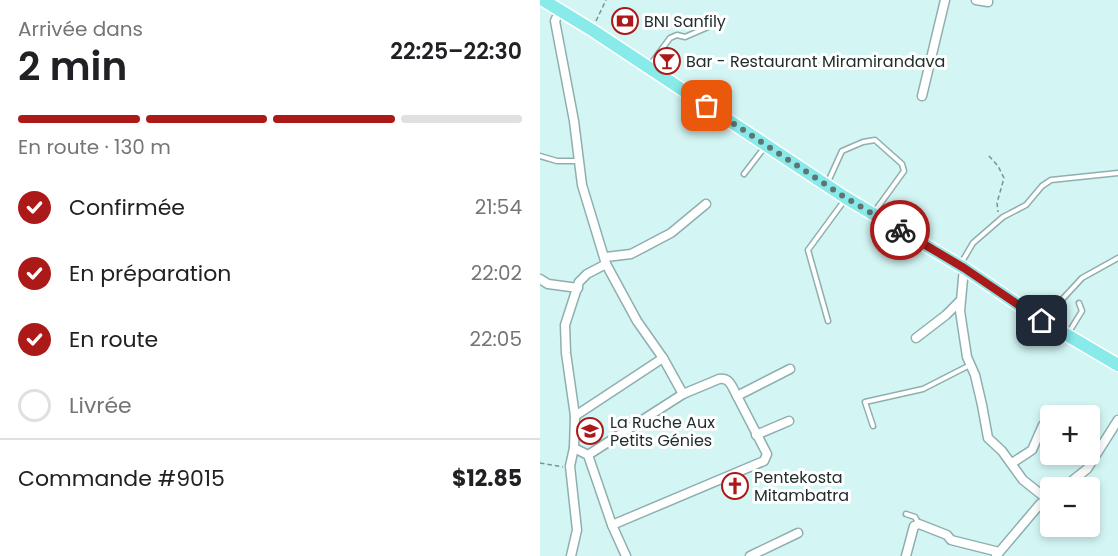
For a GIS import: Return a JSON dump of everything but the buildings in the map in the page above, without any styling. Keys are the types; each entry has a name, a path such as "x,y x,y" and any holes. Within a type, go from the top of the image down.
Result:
{"main road":[{"path":"543,0 846,198 964,268 1042,321 1118,365"}],"street":[{"path":"922,96 945,0"},
{"path":"976,0 988,2"},
{"path":"560,10 555,21 580,161 582,185 606,260 637,321 663,358 683,394"},
{"path":"571,556 577,530 570,466 574,448 575,416 566,353 565,325 579,282 606,260 632,254 672,233 706,204"},
{"path":"964,268 960,301 967,357 982,405 988,438 1023,480 1040,492"},
{"path":"540,291 544,282 578,288"},
{"path":"916,338 960,301"},
{"path":"575,416 663,358"},
{"path":"737,396 790,369"},
{"path":"588,455 683,394 724,378 729,381 767,454 764,462 612,525"},
{"path":"1078,477 1088,469 1118,420"},
{"path":"756,435 789,421"},
{"path":"1011,463 1032,450 1040,432"},
{"path":"574,448 588,455 612,525 626,556"},
{"path":"906,556 914,526 919,524 947,535 951,540 997,554 1040,504"},
{"path":"750,556 798,533"}],"lane":[{"path":"648,68 670,38 677,35 685,37 722,21"},
{"path":"826,185 842,151 874,140 902,164 904,171 873,215"},
{"path":"744,174 766,145"},
{"path":"540,156 557,161 580,161"},
{"path":"964,268 963,260 973,243 1003,217 1026,205 1042,186 1051,180 1118,173"},
{"path":"828,321 808,250 846,198"},
{"path":"1042,321 1082,278 1118,258"},
{"path":"1066,335 1082,311 1079,303"},
{"path":"873,426 865,402 923,388 970,365"},
{"path":"906,514 915,517 919,524"}],"path":[{"path":"592,30 606,0"},
{"path":"989,156 998,166 1004,178 997,211 1003,217"},
{"path":"540,463 556,467 570,466"}],"way so far":[{"path":"707,106 846,198 900,230"}],"place":[{"name":"BNI Sanfily","path":"625,21"},
{"name":"Bar - Restaurant Miramirandava","path":"667,61"},
{"name":"La Ruche Aux Petits Génies","path":"590,431"},
{"name":"Pentekosta Mitambatra","path":"735,486"}],"route":[{"path":"900,230 964,268 1042,321"}]}
